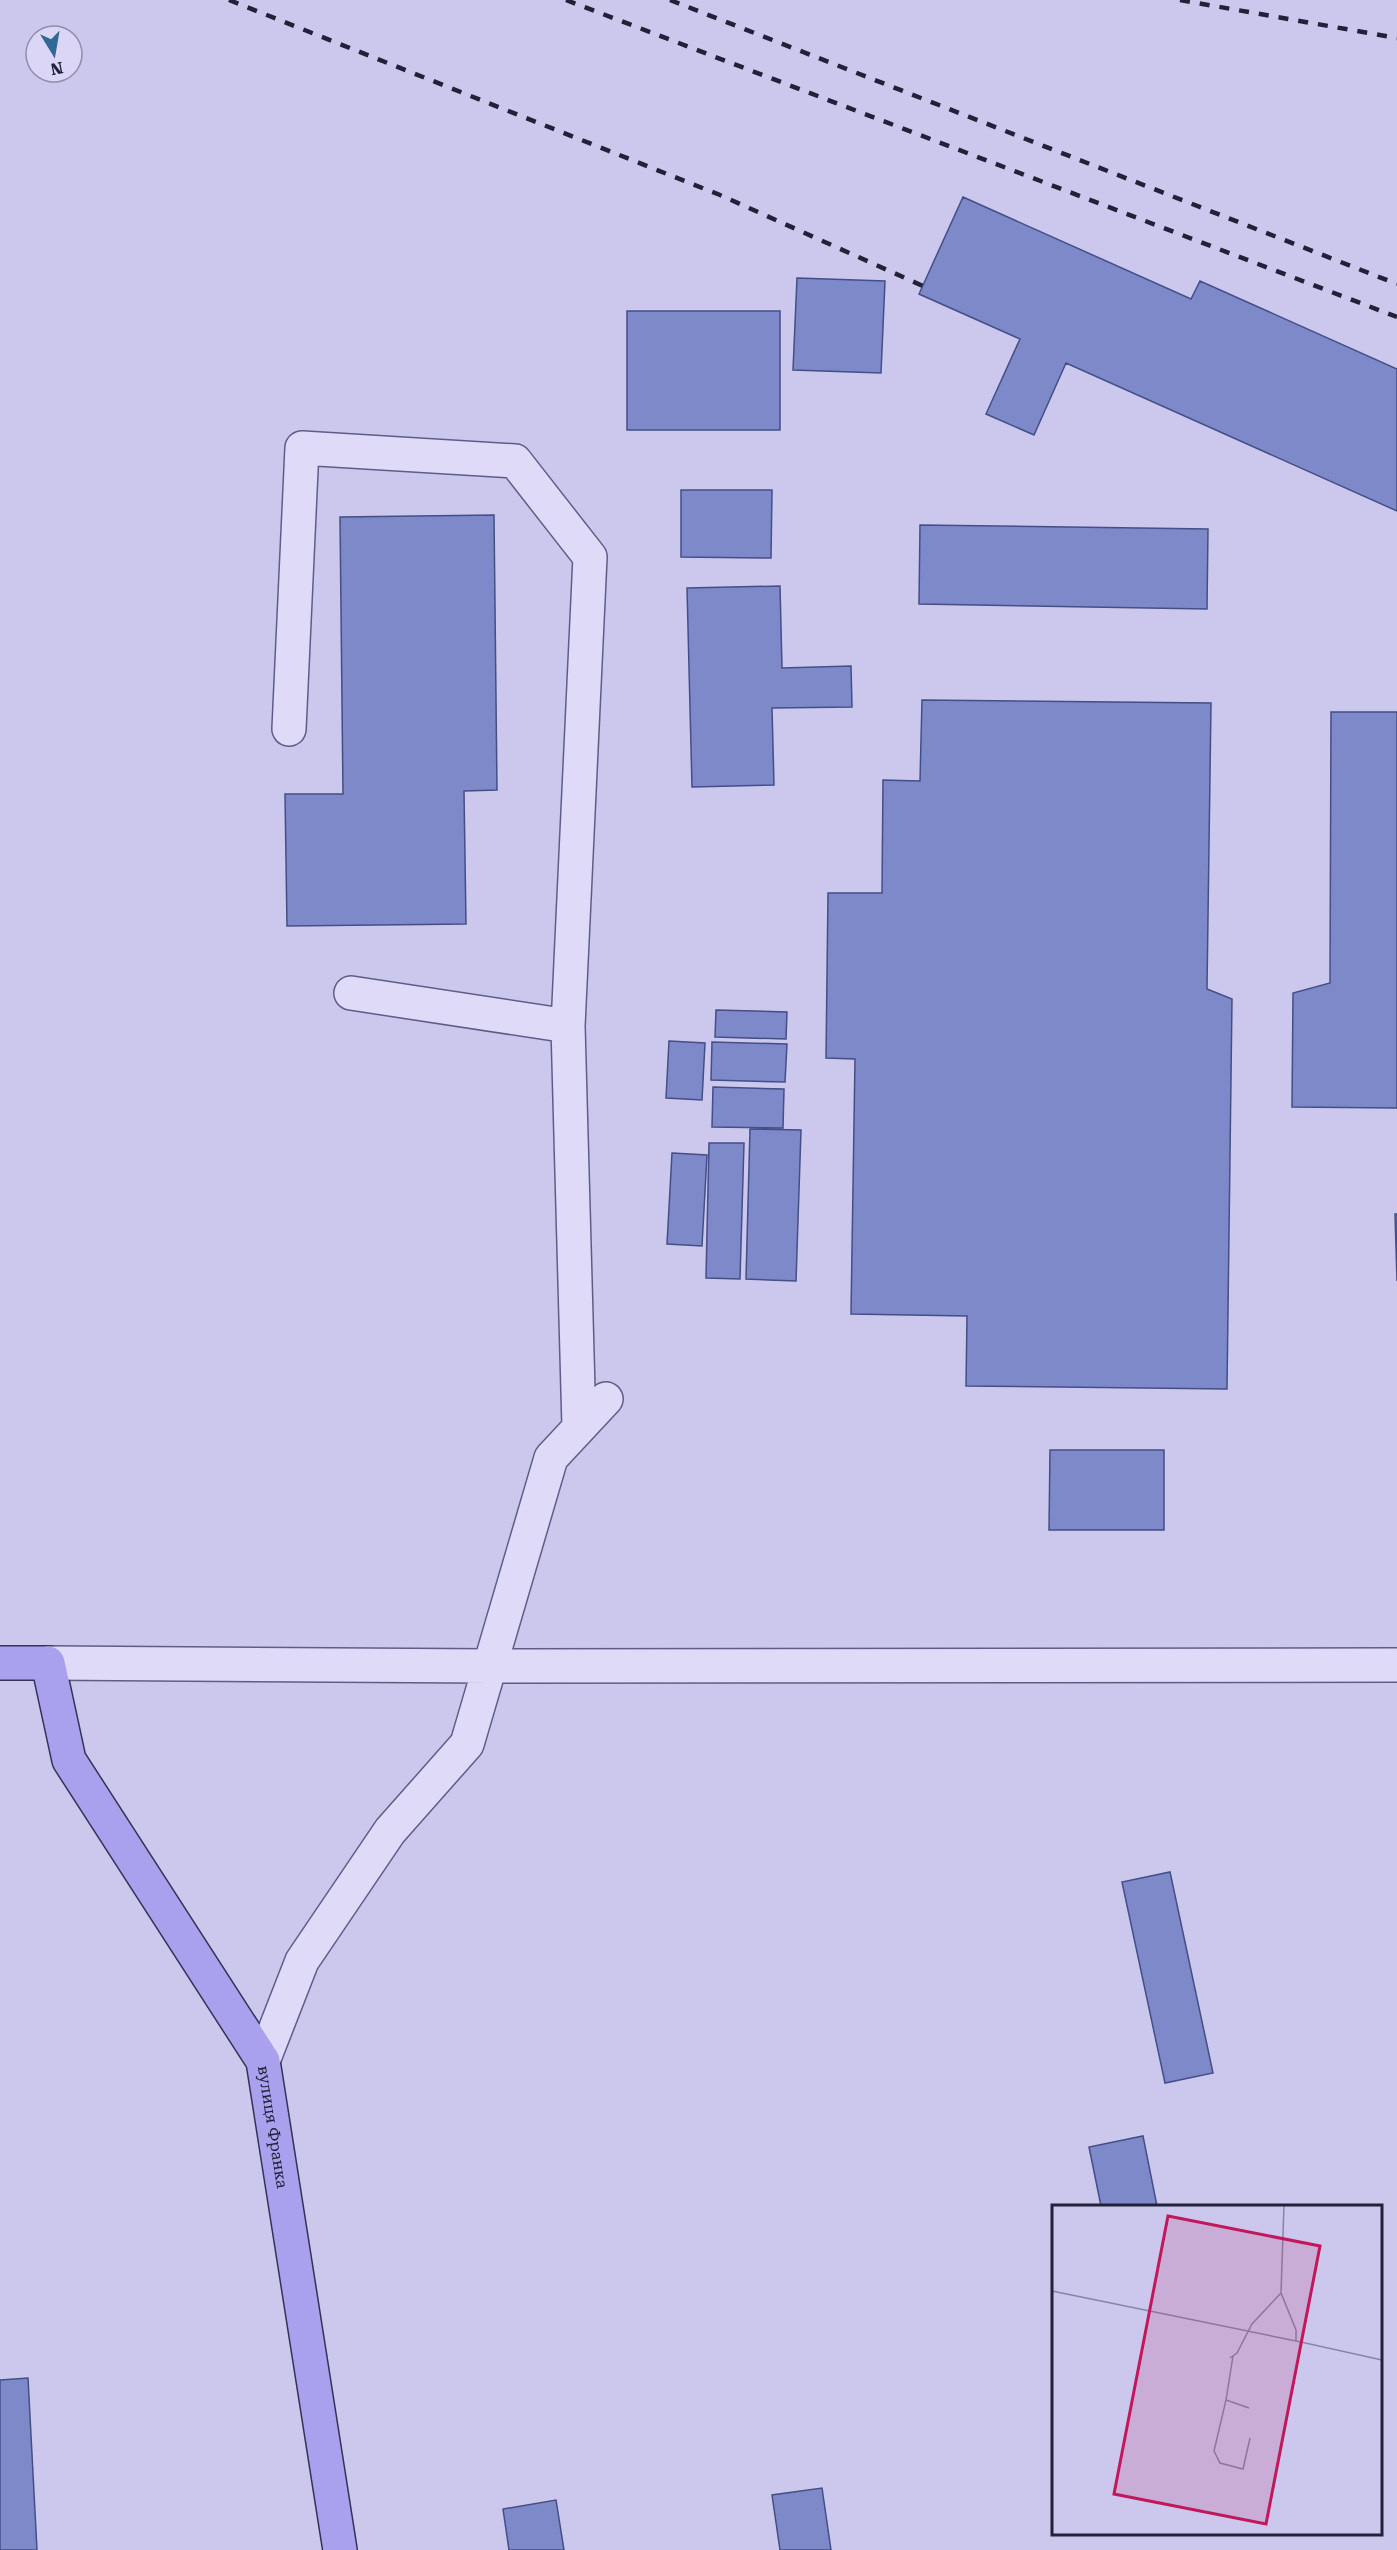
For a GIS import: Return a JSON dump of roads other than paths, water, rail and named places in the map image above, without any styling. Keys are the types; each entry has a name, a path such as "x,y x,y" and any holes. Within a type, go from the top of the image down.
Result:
{"main road":[{"path":"0,1663 48,1663"},
{"name":"вулиця Франка","path":"48,1663 69,1760 263,2061 340,2550"}],"street":[{"path":"289,729 302,448 515,461 590,557 568,1026 579,1427"},
{"path":"351,993 568,1026"},
{"path":"263,2061 302,1961 390,1831 466,1744 551,1458 606,1399"},
{"path":"48,1663 490,1666 1397,1665"}],"railway":[{"path":"229,0 720,195 923,286"},
{"path":"566,0 1397,317"},
{"path":"670,0 1397,284"},
{"path":"1180,0 1397,38"}]}
